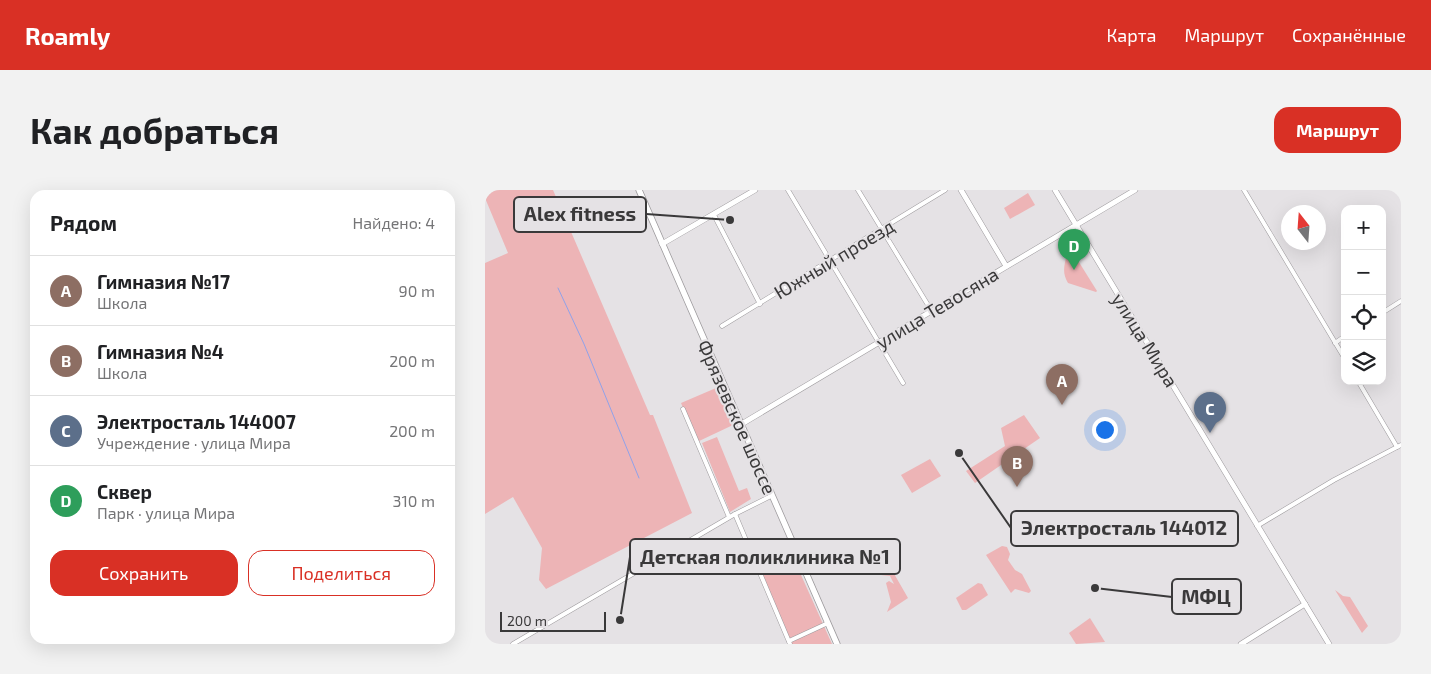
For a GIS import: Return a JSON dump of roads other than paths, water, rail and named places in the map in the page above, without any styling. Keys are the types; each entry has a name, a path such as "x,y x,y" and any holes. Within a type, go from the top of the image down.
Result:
{"highway":[{"name":"Фрязевское шоссе","path":"639,190 837,644"}],"main road":[{"path":"662,244 755,190"},
{"path":"961,190 1006,266"},
{"name":"улица Мира","path":"1055,190 1329,644"},
{"name":"улица Тевосяна","path":"740,425 1135,190"},
{"path":"1241,644 1305,604"}],"street":[{"path":"788,190 829,262 875,338 880,342 903,383"},
{"path":"858,190 931,310"},
{"name":"Южный проезд","path":"722,326 945,190"},
{"path":"1244,190 1341,352"},
{"path":"714,215 759,304"},
{"path":"1386,310 1401,301"},
{"path":"1335,342 1341,338"},
{"path":"1257,526 1333,480 1399,446 1361,385"},
{"path":"683,409 729,517"},
{"path":"513,644 729,517 771,496"},
{"path":"735,514 790,643 828,624"}],"waterway":[{"path":"558,288 584,344 639,478"}],"place":[{"name":"Alex fitness","path":"730,220"},
{"name":"Сквер","path":"1074,270"},
{"name":"Гимназия №17","path":"1062,405"},
{"name":"Электросталь 144007","path":"1210,433"},
{"name":"Электросталь 144012","path":"959,453"},
{"name":"Гимназия №4","path":"1017,487"},
{"name":"МФЦ","path":"1095,588"},
{"name":"Детская поликлиника №1","path":"620,620"}]}
